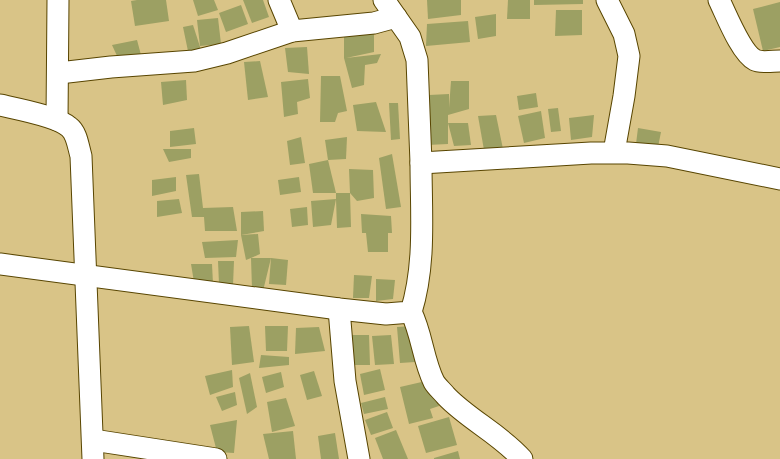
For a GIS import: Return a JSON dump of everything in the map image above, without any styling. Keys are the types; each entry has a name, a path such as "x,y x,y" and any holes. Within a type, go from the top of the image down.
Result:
{"street":[{"path":"57,120 58,0"},
{"path":"279,0 292,31"},
{"path":"384,0 385,20"},
{"path":"607,0 624,34 629,56 624,96 614,152"},
{"path":"719,0 745,49 751,57 756,61 780,61"},
{"path":"58,73 194,61 227,53 292,31 385,20 410,37 417,60 421,169 420,258 418,285 411,312 418,327 429,370 435,383 454,404 475,422 510,446 522,459"},
{"path":"0,105 57,120 69,127 74,133 81,156 84,274 93,450 215,459"},
{"path":"421,169 614,152 667,156 780,179"},
{"path":"0,264 339,309 386,314 411,312"},
{"path":"339,309 345,381 359,459"}],"building":[{"path":"166,0 169,21 135,26 131,1"},
{"path":"193,0 214,0 218,10 198,16"},
{"path":"243,0 263,0 269,17 252,23"},
{"path":"427,0 461,0 461,15 428,19"},
{"path":"508,0 530,0 530,19 507,19"},
{"path":"534,0 583,0 583,4 534,5"},
{"path":"780,2 780,47 763,51 753,9"},
{"path":"241,5 248,24 226,32 219,13"},
{"path":"556,10 582,10 582,35 555,36"},
{"path":"496,14 496,36 478,39 475,17"},
{"path":"218,18 221,44 200,46 197,20"},
{"path":"468,21 470,42 426,46 427,24"},
{"path":"193,25 202,53 189,56 183,27"},
{"path":"374,32 374,52 346,58 381,54 377,63 365,65 364,85 352,88 344,58 344,35"},
{"path":"137,40 141,55 118,58 112,45"},
{"path":"307,47 309,74 288,72 285,48"},
{"path":"260,61 268,97 248,100 244,62"},
{"path":"321,76 340,76 347,111 338,113 335,122 320,122"},
{"path":"308,79 310,98 297,102 298,114 284,117 281,82"},
{"path":"186,80 187,100 163,105 161,82"},
{"path":"451,81 469,81 469,109 448,115 448,144 427,145 429,95 449,94 449,108"},
{"path":"536,93 538,107 519,110 517,96"},
{"path":"376,102 386,132 357,131 353,105"},
{"path":"389,103 398,103 400,139 391,140"},
{"path":"558,108 561,131 551,132 548,109"},
{"path":"541,111 545,138 524,143 518,116"},
{"path":"496,115 503,149 484,150 478,116"},
{"path":"594,115 592,137 571,140 569,118"},
{"path":"448,123 468,123 471,145 454,146"},
{"path":"194,128 196,144 170,147 170,131"},
{"path":"638,128 661,132 658,147 636,144"},
{"path":"301,137 305,163 290,165 287,141"},
{"path":"347,137 346,159 328,160 325,140"},
{"path":"163,149 191,149 191,158 169,162"},
{"path":"392,154 401,207 386,209 379,158"},
{"path":"328,160 336,193 313,193 309,164"},
{"path":"349,169 373,170 374,198 357,201 350,193"},
{"path":"199,174 203,208 233,207 237,231 205,231 204,217 192,217 186,175"},
{"path":"176,177 176,191 152,196 152,180"},
{"path":"299,177 301,192 280,195 278,180"},
{"path":"336,193 350,193 351,227 337,228"},
{"path":"179,199 182,213 157,217 157,201"},
{"path":"336,199 331,225 313,227 311,201"},
{"path":"307,207 308,225 292,227 290,209"},
{"path":"263,211 264,231 241,235 241,212"},
{"path":"361,214 391,216 392,233 388,233 388,252 368,252 366,233 362,233"},
{"path":"258,234 260,254 246,260 241,235"},
{"path":"238,240 236,257 205,258 202,242"},
{"path":"251,258 271,258 263,291 252,289"},
{"path":"271,258 288,260 286,285 269,284"},
{"path":"218,261 234,261 233,285 219,284"},
{"path":"191,264 212,264 213,284 194,282"},
{"path":"354,275 372,276 369,298 353,298"},
{"path":"376,279 395,280 393,299 376,301"},
{"path":"249,326 254,362 232,365 230,327"},
{"path":"265,326 288,326 287,351 266,351"},
{"path":"412,326 415,362 400,363 397,327"},
{"path":"319,327 325,351 295,354 296,328"},
{"path":"350,335 369,335 370,365 351,365"},
{"path":"391,335 394,364 375,365 372,336"},
{"path":"261,355 289,357 289,365 259,368"},
{"path":"380,369 385,390 364,395 360,374"},
{"path":"232,370 233,387 210,395 205,376"},
{"path":"314,371 322,396 307,400 300,375"},
{"path":"281,372 284,387 266,393 262,377"},
{"path":"250,373 257,407 247,414 239,378"},
{"path":"426,381 429,394 436,393 439,406 430,409 433,418 409,424 400,387"},
{"path":"235,392 237,405 222,411 216,397"},
{"path":"385,397 388,409 364,414 361,403"},
{"path":"286,398 295,426 272,432 267,402"},
{"path":"387,412 393,428 371,435 365,420"},
{"path":"449,417 457,445 426,453 418,426"},
{"path":"237,420 234,453 217,452 210,425"},
{"path":"396,430 408,459 383,459 375,438"},
{"path":"293,431 296,459 269,459 263,434"},
{"path":"335,433 339,459 321,459 318,436"},
{"path":"458,451 460,459 434,459 434,458"}]}
